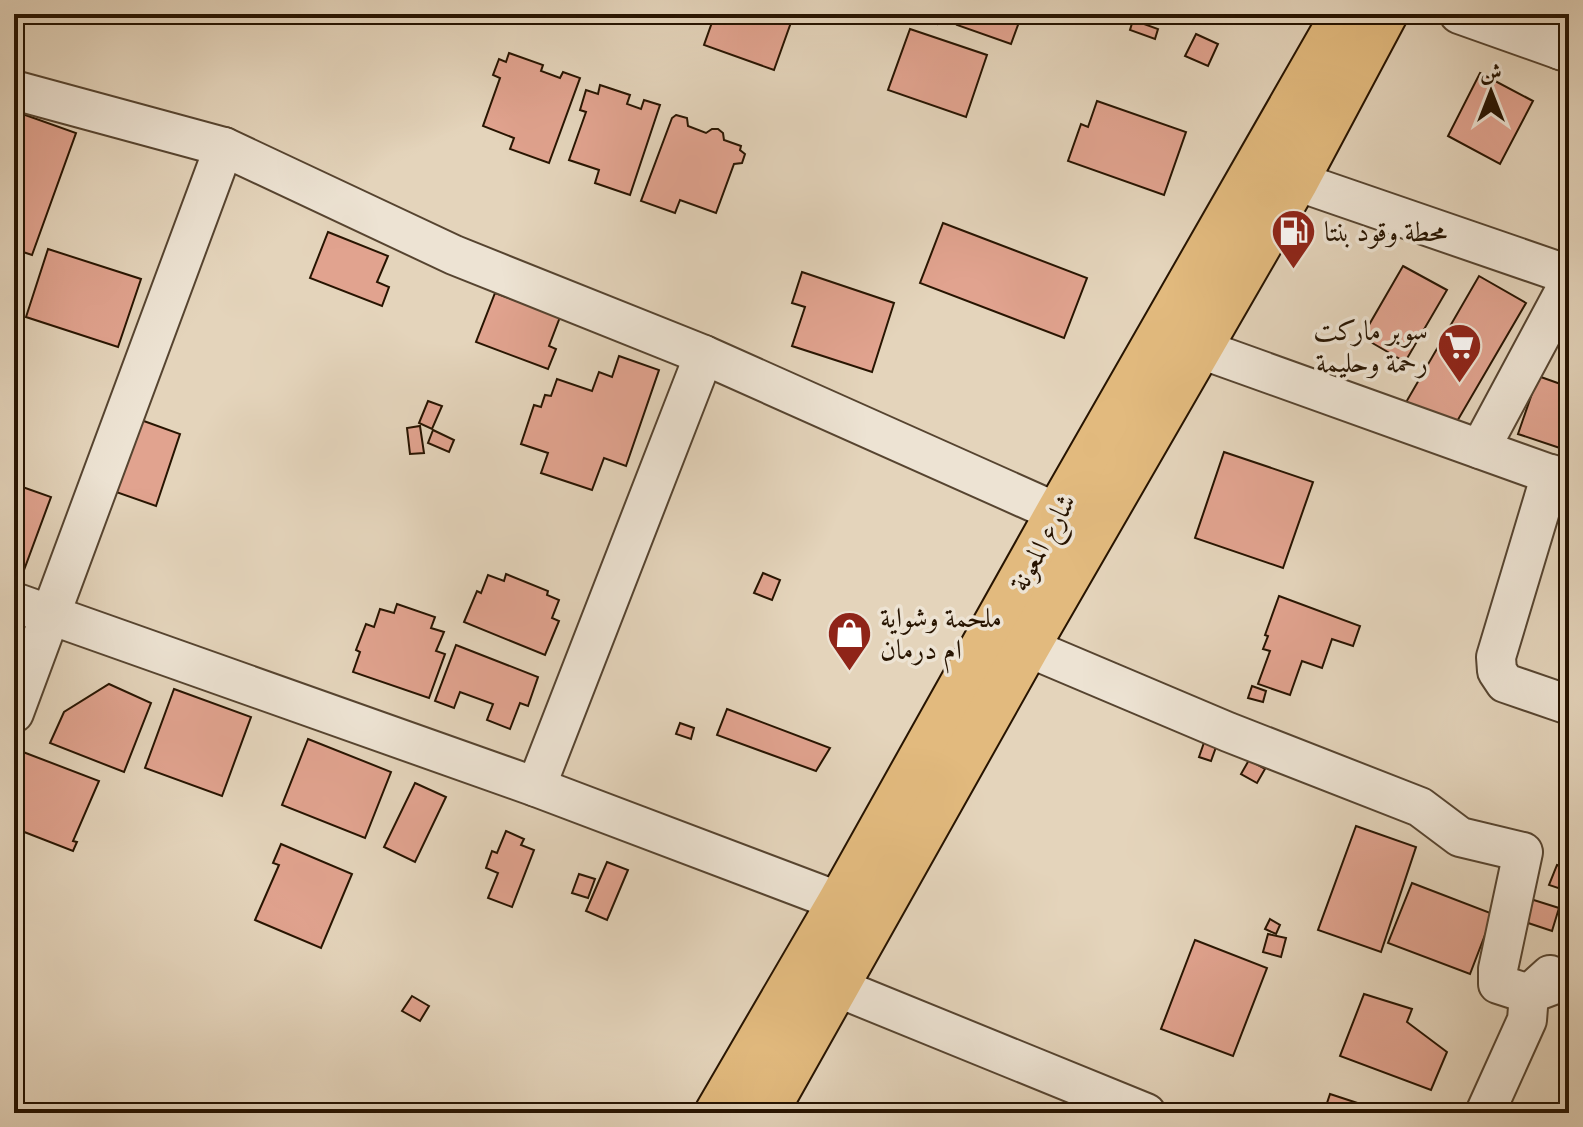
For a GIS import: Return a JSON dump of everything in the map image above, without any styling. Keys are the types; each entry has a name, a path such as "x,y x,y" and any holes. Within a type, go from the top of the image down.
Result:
{"highway":[{"name":"شارع المعونة","path":"765,1113 1027,647 1296,181 1385,14"},
{"name":"شارع المعونة","path":"717,1113 840,902 1339,15"}],"street":[{"path":"1459,14 1565,39"},
{"path":"14,90 224,147 454,255 704,355 1058,513"},
{"path":"14,713 224,147"},
{"path":"1296,181 1569,275"},
{"path":"1480,449 1569,283"},
{"path":"1198,348 1560,477 1496,657 1497,671 1505,683 1569,705"},
{"path":"536,787 704,355"},
{"path":"14,602 536,787 840,902"},
{"path":"1027,647 1228,732 1420,807 1460,837 1523,852 1498,969 1498,984 1550,983"},
{"path":"1485,1113 1527,1020 1550,983"},
{"path":"834,986 1146,1113"}],"building":[{"path":"715,14 794,14 774,70 704,45"},
{"path":"909,14 940,14 937,24"},
{"path":"961,14 1022,14 1011,44 957,25"},
{"path":"1133,20 1158,29 1155,39 1130,30"},
{"path":"910,29 987,55 966,117 888,90"},
{"path":"1196,34 1218,44 1208,66 1185,56"},
{"path":"509,53 543,65 541,71 560,78 563,72 580,78 549,163 510,149 514,138 483,126 500,78 493,75 499,59 506,62"},
{"path":"1480,73 1533,101 1500,164 1448,136"},
{"path":"600,85 630,95 627,104 641,109 644,100 660,105 630,195 595,183 599,170 569,160 586,112 580,110 586,90 598,94"},
{"path":"1097,101 1186,132 1164,195 1068,161 1081,124 1088,127"},
{"path":"14,111 76,133 32,255 14,249"},
{"path":"676,115 687,118 688,126 706,133 718,129 723,133 724,140 741,146 740,150 745,154 742,163 734,164 716,213 680,200 675,213 641,201 672,118"},
{"path":"943,223 1087,278 1064,338 920,283"},
{"path":"328,232 388,256 377,282 389,287 382,306 310,278"},
{"path":"48,249 141,279 118,347 26,317"},
{"path":"1403,266 1447,290 1405,362 1362,337"},
{"path":"802,272 894,303 872,372 792,346 805,307 792,303"},
{"path":"1479,276 1526,303 1452,430 1405,404"},
{"path":"495,293 560,317 549,346 556,349 548,369 476,342"},
{"path":"619,356 659,370 626,466 604,458 592,490 541,473 548,453 521,444 534,405 541,407 545,395 551,396 557,379 592,391 599,372 612,377"},
{"path":"1538,376 1569,387 1569,451 1518,434"},
{"path":"428,401 442,406 432,429 419,423"},
{"path":"141,420 180,434 156,506 116,492"},
{"path":"420,426 424,453 410,454 407,428"},
{"path":"433,430 454,440 449,452 428,443"},
{"path":"1224,452 1313,482 1283,568 1195,538"},
{"path":"14,484 51,497 24,570 14,567"},
{"path":"763,573 780,580 772,600 754,593"},
{"path":"506,574 548,591 547,595 559,600 552,618 559,621 545,655 464,622 477,591 481,593 488,575 504,581"},
{"path":"1279,596 1360,626 1353,646 1332,639 1322,668 1302,661 1290,695 1258,684 1270,651 1263,649 1268,636 1265,635"},
{"path":"397,604 435,617 431,628 444,632 436,651 445,654 429,698 353,672 360,652 356,650 366,624 374,627 380,609 394,613"},
{"path":"456,645 538,677 528,706 520,703 510,729 487,720 493,704 460,692 454,708 435,701"},
{"path":"109,684 151,703 124,772 50,743 64,712"},
{"path":"1252,686 1266,691 1263,702 1248,698"},
{"path":"174,689 251,717 222,796 145,768"},
{"path":"727,709 830,748 816,771 717,735"},
{"path":"680,723 694,728 691,739 676,734"},
{"path":"1208,731 1220,736 1211,761 1199,757"},
{"path":"308,739 391,772 365,838 282,805"},
{"path":"23,752 99,781 73,841 77,842 73,851 14,828 14,775"},
{"path":"1249,760 1265,769 1257,783 1241,774"},
{"path":"415,783 446,797 415,862 384,847"},
{"path":"1356,826 1416,847 1381,952 1318,930"},
{"path":"506,831 524,839 521,845 534,850 512,907 488,898 498,873 486,868 492,851 497,853"},
{"path":"281,844 352,874 321,948 255,920 279,865 273,863"},
{"path":"607,862 628,870 607,920 586,911"},
{"path":"1557,865 1569,869 1567,891 1549,885"},
{"path":"579,874 595,879 588,898 572,893"},
{"path":"1412,883 1493,914 1470,974 1388,943"},
{"path":"1524,897 1559,908 1552,931 1516,919"},
{"path":"1270,919 1280,925 1276,934 1265,929"},
{"path":"1268,934 1286,938 1281,957 1263,952"},
{"path":"1195,940 1267,968 1233,1056 1161,1029"},
{"path":"1364,994 1412,1009 1407,1022 1447,1052 1431,1090 1340,1056"},
{"path":"412,996 429,1006 420,1021 402,1011"},
{"path":"1330,1094 1388,1113 1311,1113 1312,1108 1324,1112"}],"place":[{"name":"محطة وقود بنتا","path":"1293,270"},
{"name":"سوبر ماركت رحمة وحليمة","path":"1459,385"},
{"name":"ملحمة وشواية ام درمان","path":"849,672"}]}
